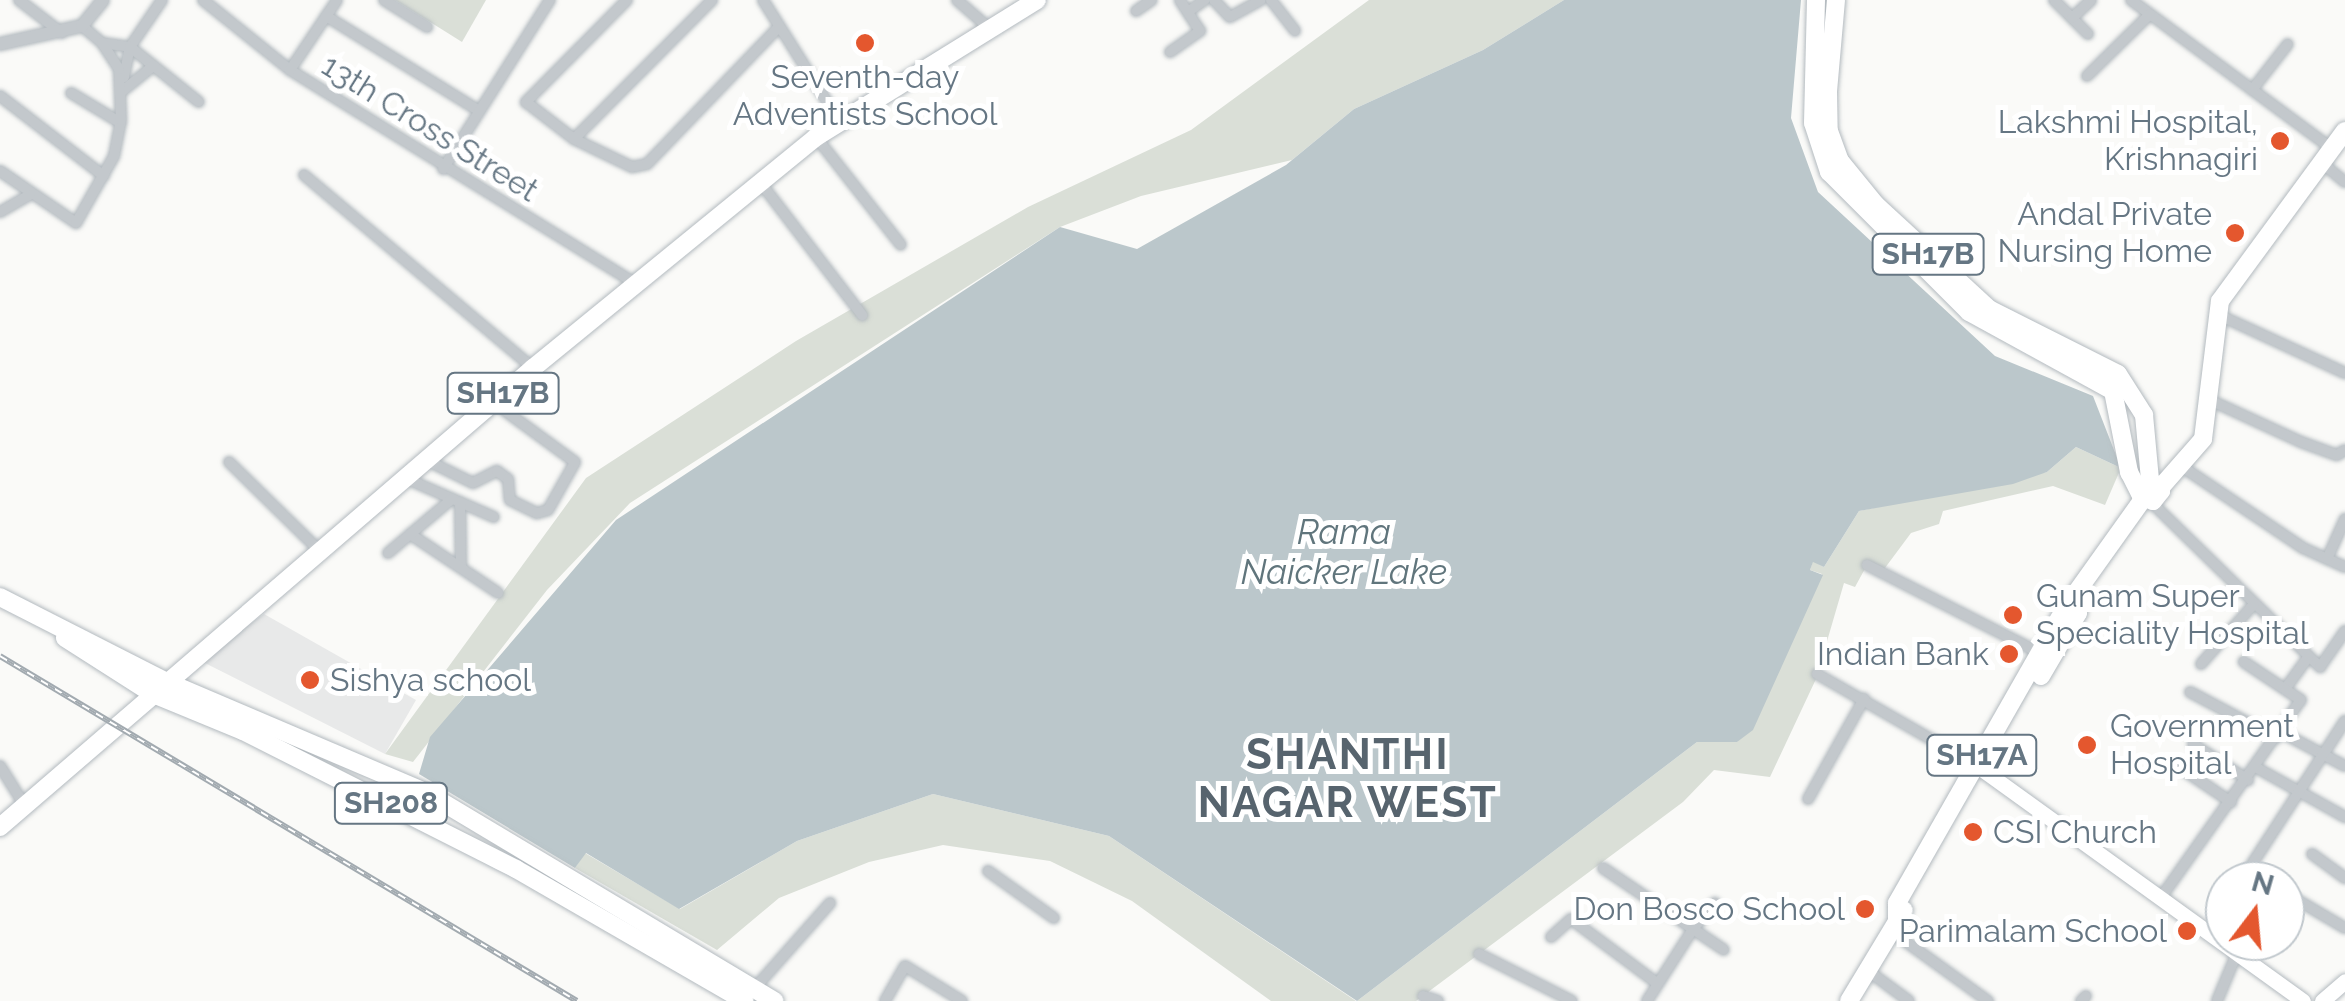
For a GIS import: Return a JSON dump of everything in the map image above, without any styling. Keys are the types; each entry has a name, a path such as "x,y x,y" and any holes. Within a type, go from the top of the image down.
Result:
{"main road":[{"name":"SH17B","path":"0,827 533,368 838,119 1036,0"},
{"name":"SH17B","path":"1816,0 1813,123 1829,172 1969,312 2102,380 2113,391 2129,472 2148,488"},
{"name":"SH17B","path":"1836,0 1828,92 1830,132 1840,161 1876,206 1989,309 2118,374 2148,429 2148,488"},
{"name":"SH17A","path":"1986,771 2066,607 2079,597 2148,488 2184,468 2203,439 2212,401 2220,301 2345,132"},
{"name":"SH208","path":"0,597 160,688 346,781 750,995 774,1001"},
{"name":"SH17A","path":"1849,1001 1893,925 1897,903 1986,771 2078,613 2079,597"},
{"name":"SH208","path":"160,688 356,760 427,793 612,902 750,995"},
{"path":"346,781 356,760"},
{"path":"1986,771 2205,921"},
{"path":"2164,894 2205,925"},
{"path":"2253,961 2302,1001"},
{"path":"2322,1001 2345,980"}],"street":[{"path":"18,0 62,33"},
{"path":"0,44 82,26 103,0"},
{"path":"120,93 130,48 162,0"},
{"name":"13th Cross Street","path":"203,0 290,70 443,169 639,285"},
{"path":"290,70 337,0"},
{"path":"384,0 427,26"},
{"path":"443,169 550,0"},
{"path":"626,0 526,102 574,139 640,168 778,28"},
{"path":"574,139 712,0"},
{"path":"763,0 838,119"},
{"path":"956,0 988,28"},
{"path":"1136,10 1152,0"},
{"path":"1170,52 1200,30 1180,0"},
{"path":"1189,11 1205,0"},
{"path":"1214,0 1230,17 1261,0"},
{"path":"1271,0 1296,31"},
{"path":"2054,0 2088,34"},
{"path":"2072,18 2091,0"},
{"path":"2131,0 2252,90 2326,155 2345,182"},
{"path":"2087,76 2150,14"},
{"path":"326,16 480,111"},
{"path":"0,171 29,195 76,223 104,176 121,117 119,69 102,44 82,26"},
{"path":"102,44 130,48 199,102"},
{"path":"2252,90 2288,44"},
{"path":"120,93 154,66"},
{"path":"71,92 98,110 121,117"},
{"path":"0,96 104,176"},
{"path":"816,137 901,245"},
{"path":"304,174 533,368"},
{"path":"760,182 862,315"},
{"path":"0,212 29,195"},
{"path":"2219,315 2345,373"},
{"path":"2212,401 2337,456 2345,450"},
{"path":"426,460 473,483 497,470 508,479 510,500 537,513 548,510 576,462 493,402"},
{"path":"230,462 320,551"},
{"path":"2184,468 2345,567"},
{"path":"405,478 494,518"},
{"path":"2148,488 2253,606 2320,667 2345,632"},
{"path":"388,552 456,500"},
{"path":"456,500 461,568"},
{"path":"2327,559 2345,519"},
{"path":"410,534 498,593"},
{"path":"1867,565 2040,654"},
{"path":"2201,664 2253,606"},
{"path":"2285,689 2308,657"},
{"path":"2164,894 2257,768 2301,700 2244,662"},
{"path":"1818,674 1986,771"},
{"path":"2190,692 2345,766"},
{"path":"1808,799 1864,698"},
{"path":"2253,861 2345,721"},
{"path":"2194,744 2248,780"},
{"path":"2175,764 2231,802"},
{"path":"0,766 25,806"},
{"path":"2257,768 2345,817"},
{"path":"2312,854 2345,878"},
{"path":"1604,868 1724,950"},
{"path":"988,871 1054,918"},
{"path":"750,995 830,902"},
{"path":"1647,1001 1692,929 1715,904"},
{"path":"2305,904 2345,928"},
{"path":"1551,937 1571,920 1657,984"},
{"path":"1893,925 1988,1001"},
{"path":"1479,954 1572,1001"},
{"path":"2216,1001 2230,961"},
{"path":"884,1001 905,966 962,1001"},
{"path":"1867,970 1908,1001"},
{"path":"1422,996 1438,1001"}],"shaded area":[{"path":"395,0 486,0 462,42"},
{"path":"1369,0 1564,0 1483,50 1354,109 1292,160 1141,196 1060,227 630,503 547,590 413,762 385,754 586,478 796,341 1028,207 1191,130"},
{"path":"2076,447 2121,468 2105,505 2053,486 1943,511 1939,524 1911,533 1882,572 1867,565 1855,587 1844,583 1816,679 1770,777 1714,770 1683,802 1416,1001 1357,1001 1697,742 1737,742 1822,574 1810,570 1813,561 1824,567 1859,511 2047,472"},
{"name":"Sishya school","path":"264,614 416,700 385,754 199,660"},
{"path":"933,794 1109,836 1356,1001 1271,1001 1132,901 1050,861 943,845 869,862 779,898 717,950 575,868 585,853 680,909 797,841"}],"water":[{"name":"Rama Naicker Lake","path":"1564,0 1801,0 1791,118 1818,192 1995,356 2093,396 2121,468 2076,447 2047,472 2013,484 1859,511 1824,567 1813,562 1810,570 1823,575 1753,730 1737,742 1697,742 1357,1001 1109,836 933,794 797,841 679,909 586,853 575,868 419,774 430,737 616,520 1060,227 1137,249 1286,165 1354,109 1483,50"}],"railway":[{"path":"0,656 577,1001"}],"place":[{"name":"Seventh-day Adventists School","path":"865,43"},
{"name":"Lakshmi Hospital, Krishnagiri","path":"2280,141"},
{"name":"Andal Private Nursing Home","path":"2235,233"},
{"name":"Gunam Super Speciality Hospital","path":"2013,615"},
{"name":"Indian Bank","path":"2009,654"},
{"name":"Sishya school","path":"310,680"},
{"name":"Government Hospital","path":"2087,745"},
{"name":"CSI Church","path":"1973,832"},
{"name":"Don Bosco School","path":"1865,909"},
{"name":"Parimalam School","path":"2187,931"}],"district":[{"name":"SHANTHI NAGAR WEST","path":"1348,779"}]}
